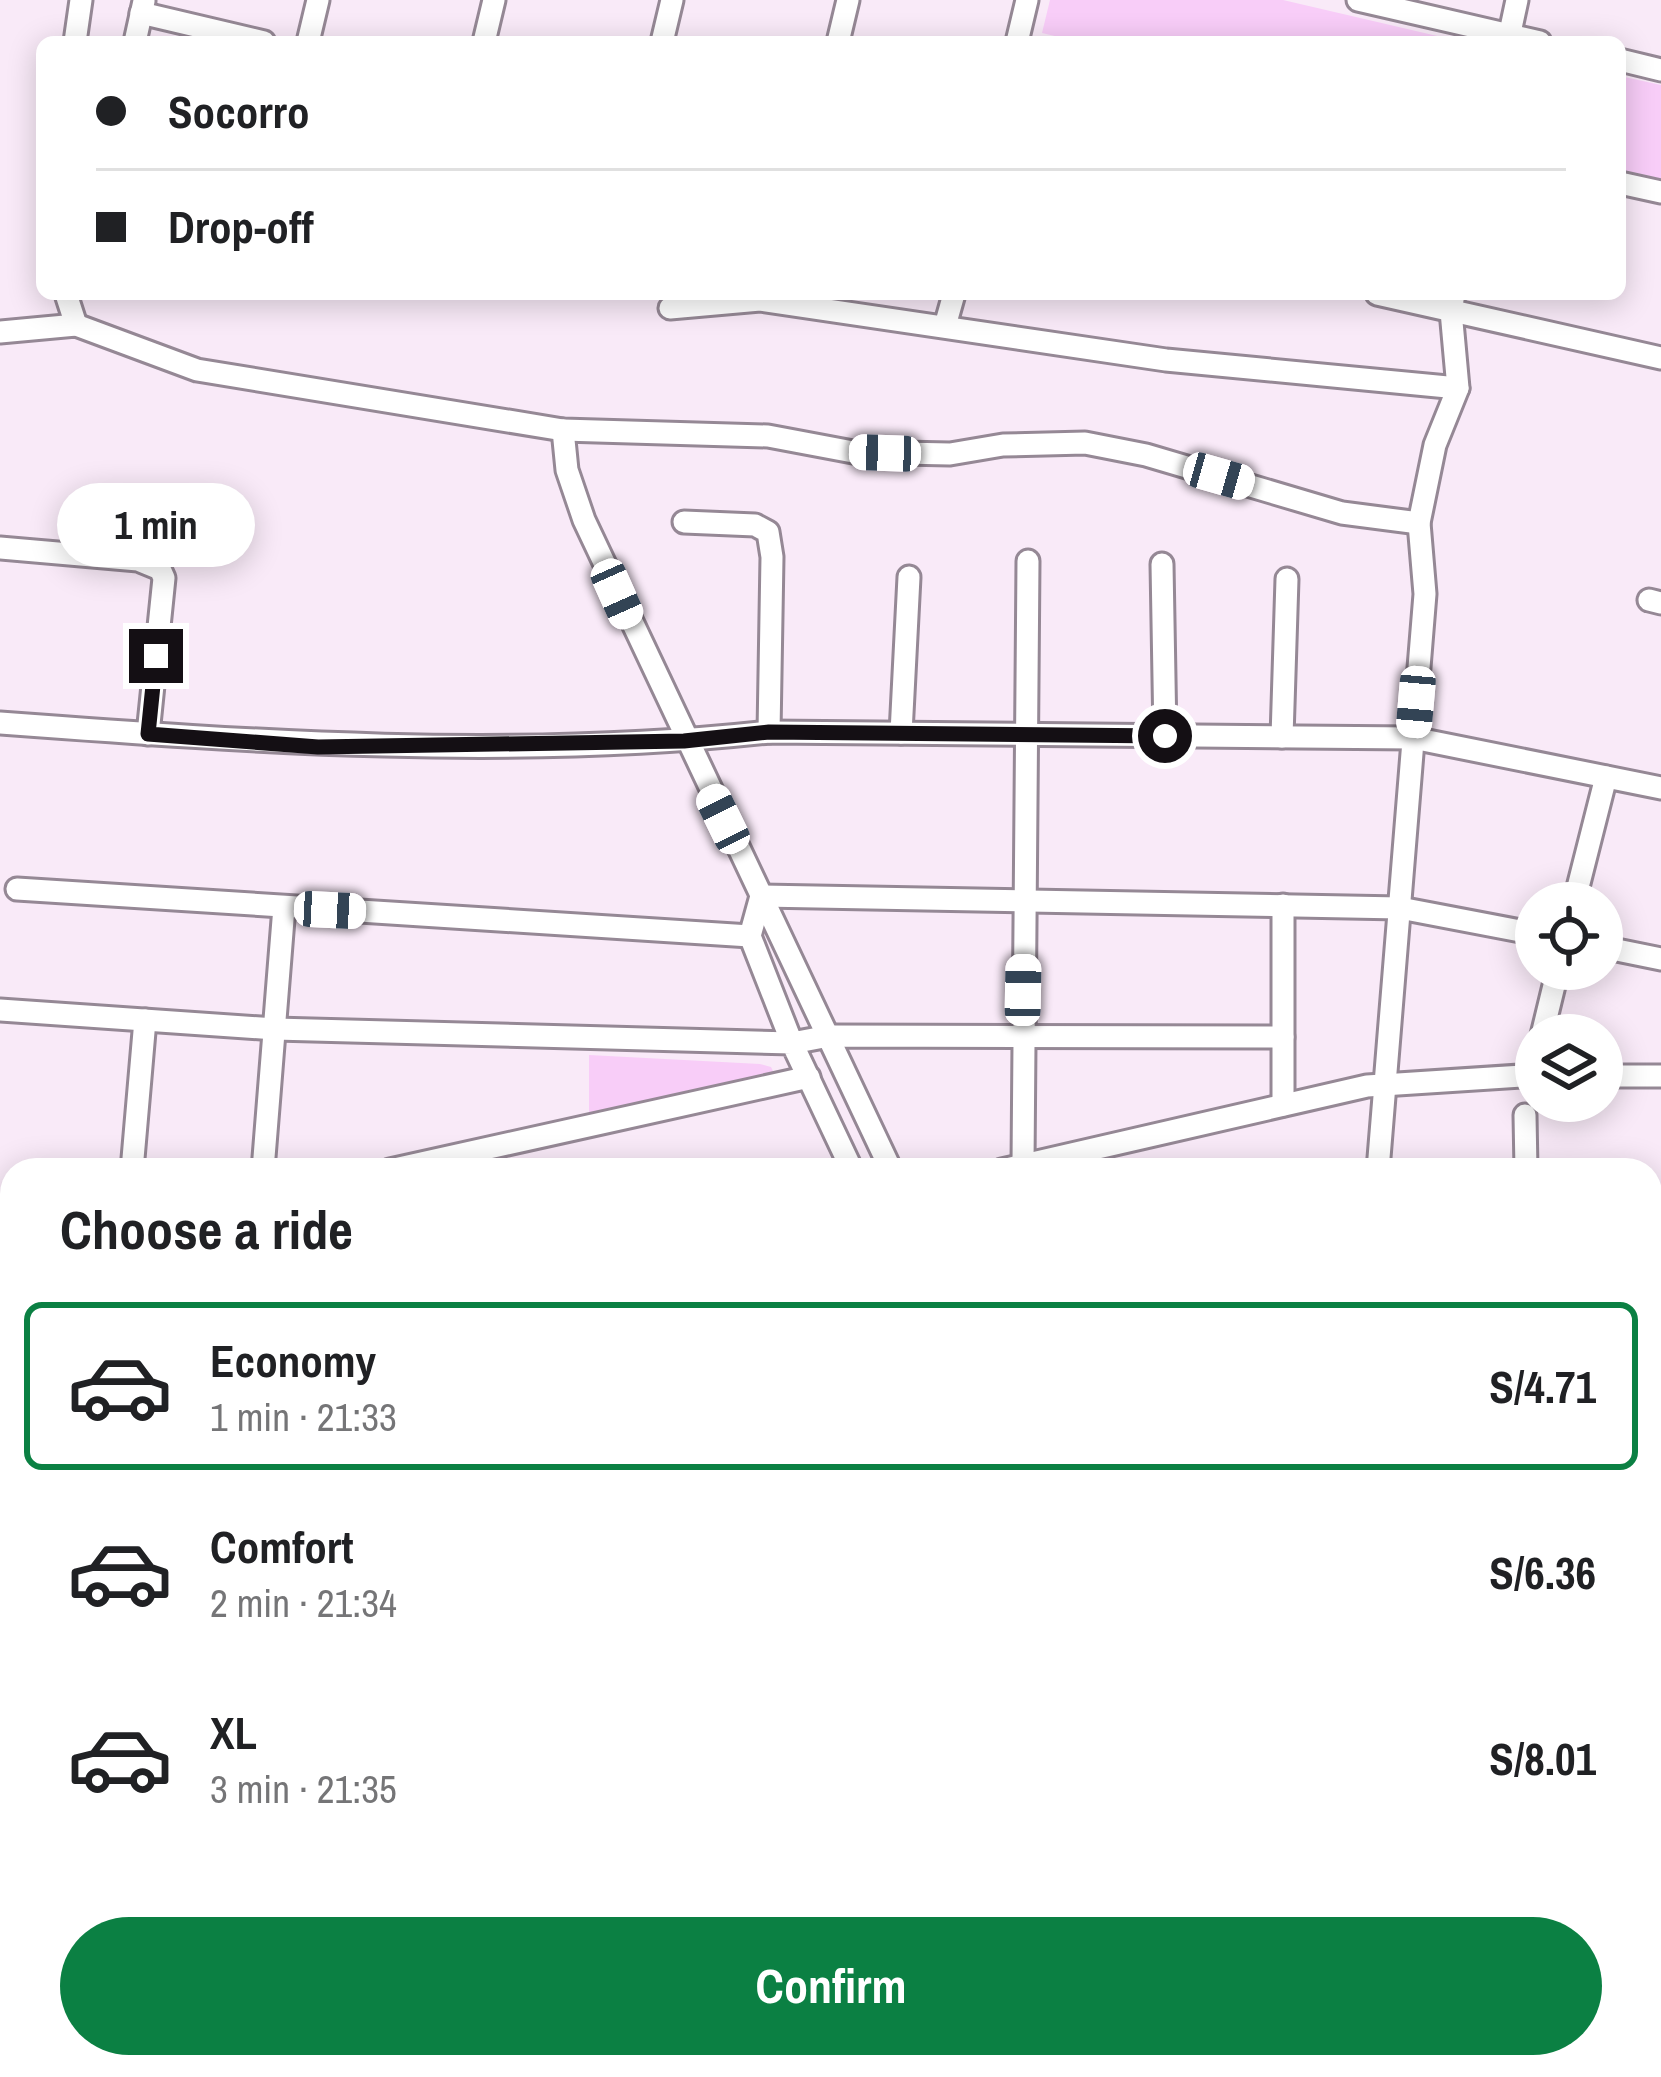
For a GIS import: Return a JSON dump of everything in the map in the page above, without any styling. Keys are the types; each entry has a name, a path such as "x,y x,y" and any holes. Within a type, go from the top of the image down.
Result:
{"street":[{"path":"76,36 81,0"},
{"path":"309,36 318,0"},
{"path":"485,36 494,0"},
{"path":"663,36 672,0"},
{"path":"839,36 848,0"},
{"path":"1021,36 1027,0"},
{"path":"1358,0 1501,36"},
{"path":"1509,36 1517,0"},
{"path":"143,7 243,36"},
{"path":"1626,62 1661,70"},
{"path":"1626,184 1661,193"},
{"path":"68,300 76,325"},
{"path":"670,308 760,300 1166,360 1459,388"},
{"path":"945,326 952,300"},
{"path":"1378,1158 1425,594 1419,523 1435,445 1459,388 1452,302 1661,358"},
{"path":"0,332 76,325 197,370 563,430 768,436 872,453 950,454 1003,445 1085,443 1146,455 1342,513 1419,523"},
{"path":"563,430 567,470 584,520 684,741 885,1158"},
{"path":"685,522 755,525 768,532 772,557 769,732"},
{"path":"0,548 137,560 160,569 164,578 148,734"},
{"path":"1013,1158 1022,1036 1028,561"},
{"path":"1162,564 1165,736"},
{"path":"902,734 909,577"},
{"path":"1282,737 1287,579"},
{"path":"0,724 318,747 684,741 769,732 1413,738 1661,788"},
{"path":"1579,882 1606,777"},
{"path":"17,889 750,936"},
{"path":"761,896 1400,908 1515,930"},
{"path":"761,896 750,936 791,1043 846,1158"},
{"path":"1283,904 1283,1106"},
{"path":"264,1158 284,907"},
{"path":"1623,951 1661,959"},
{"path":"0,1010 275,1029 791,1043 829,1036 1283,1036"},
{"path":"133,1158 145,1020"},
{"path":"1052,1158 1381,1085 1515,1072"},
{"path":"1623,1076 1661,1076"},
{"path":"444,1158 809,1077"},
{"path":"1525,1122 1526,1158"}],"shaded area":[{"path":"1050,0 1283,0 1437,36 1055,36 1042,33"},
{"path":"1626,77 1661,85 1661,182 1626,174"},
{"path":"589,1055 760,1064 771,1067 777,1079 589,1132"}],"route":[{"path":"156,656 148,734 318,747 684,741 769,732 1165,736"}]}
